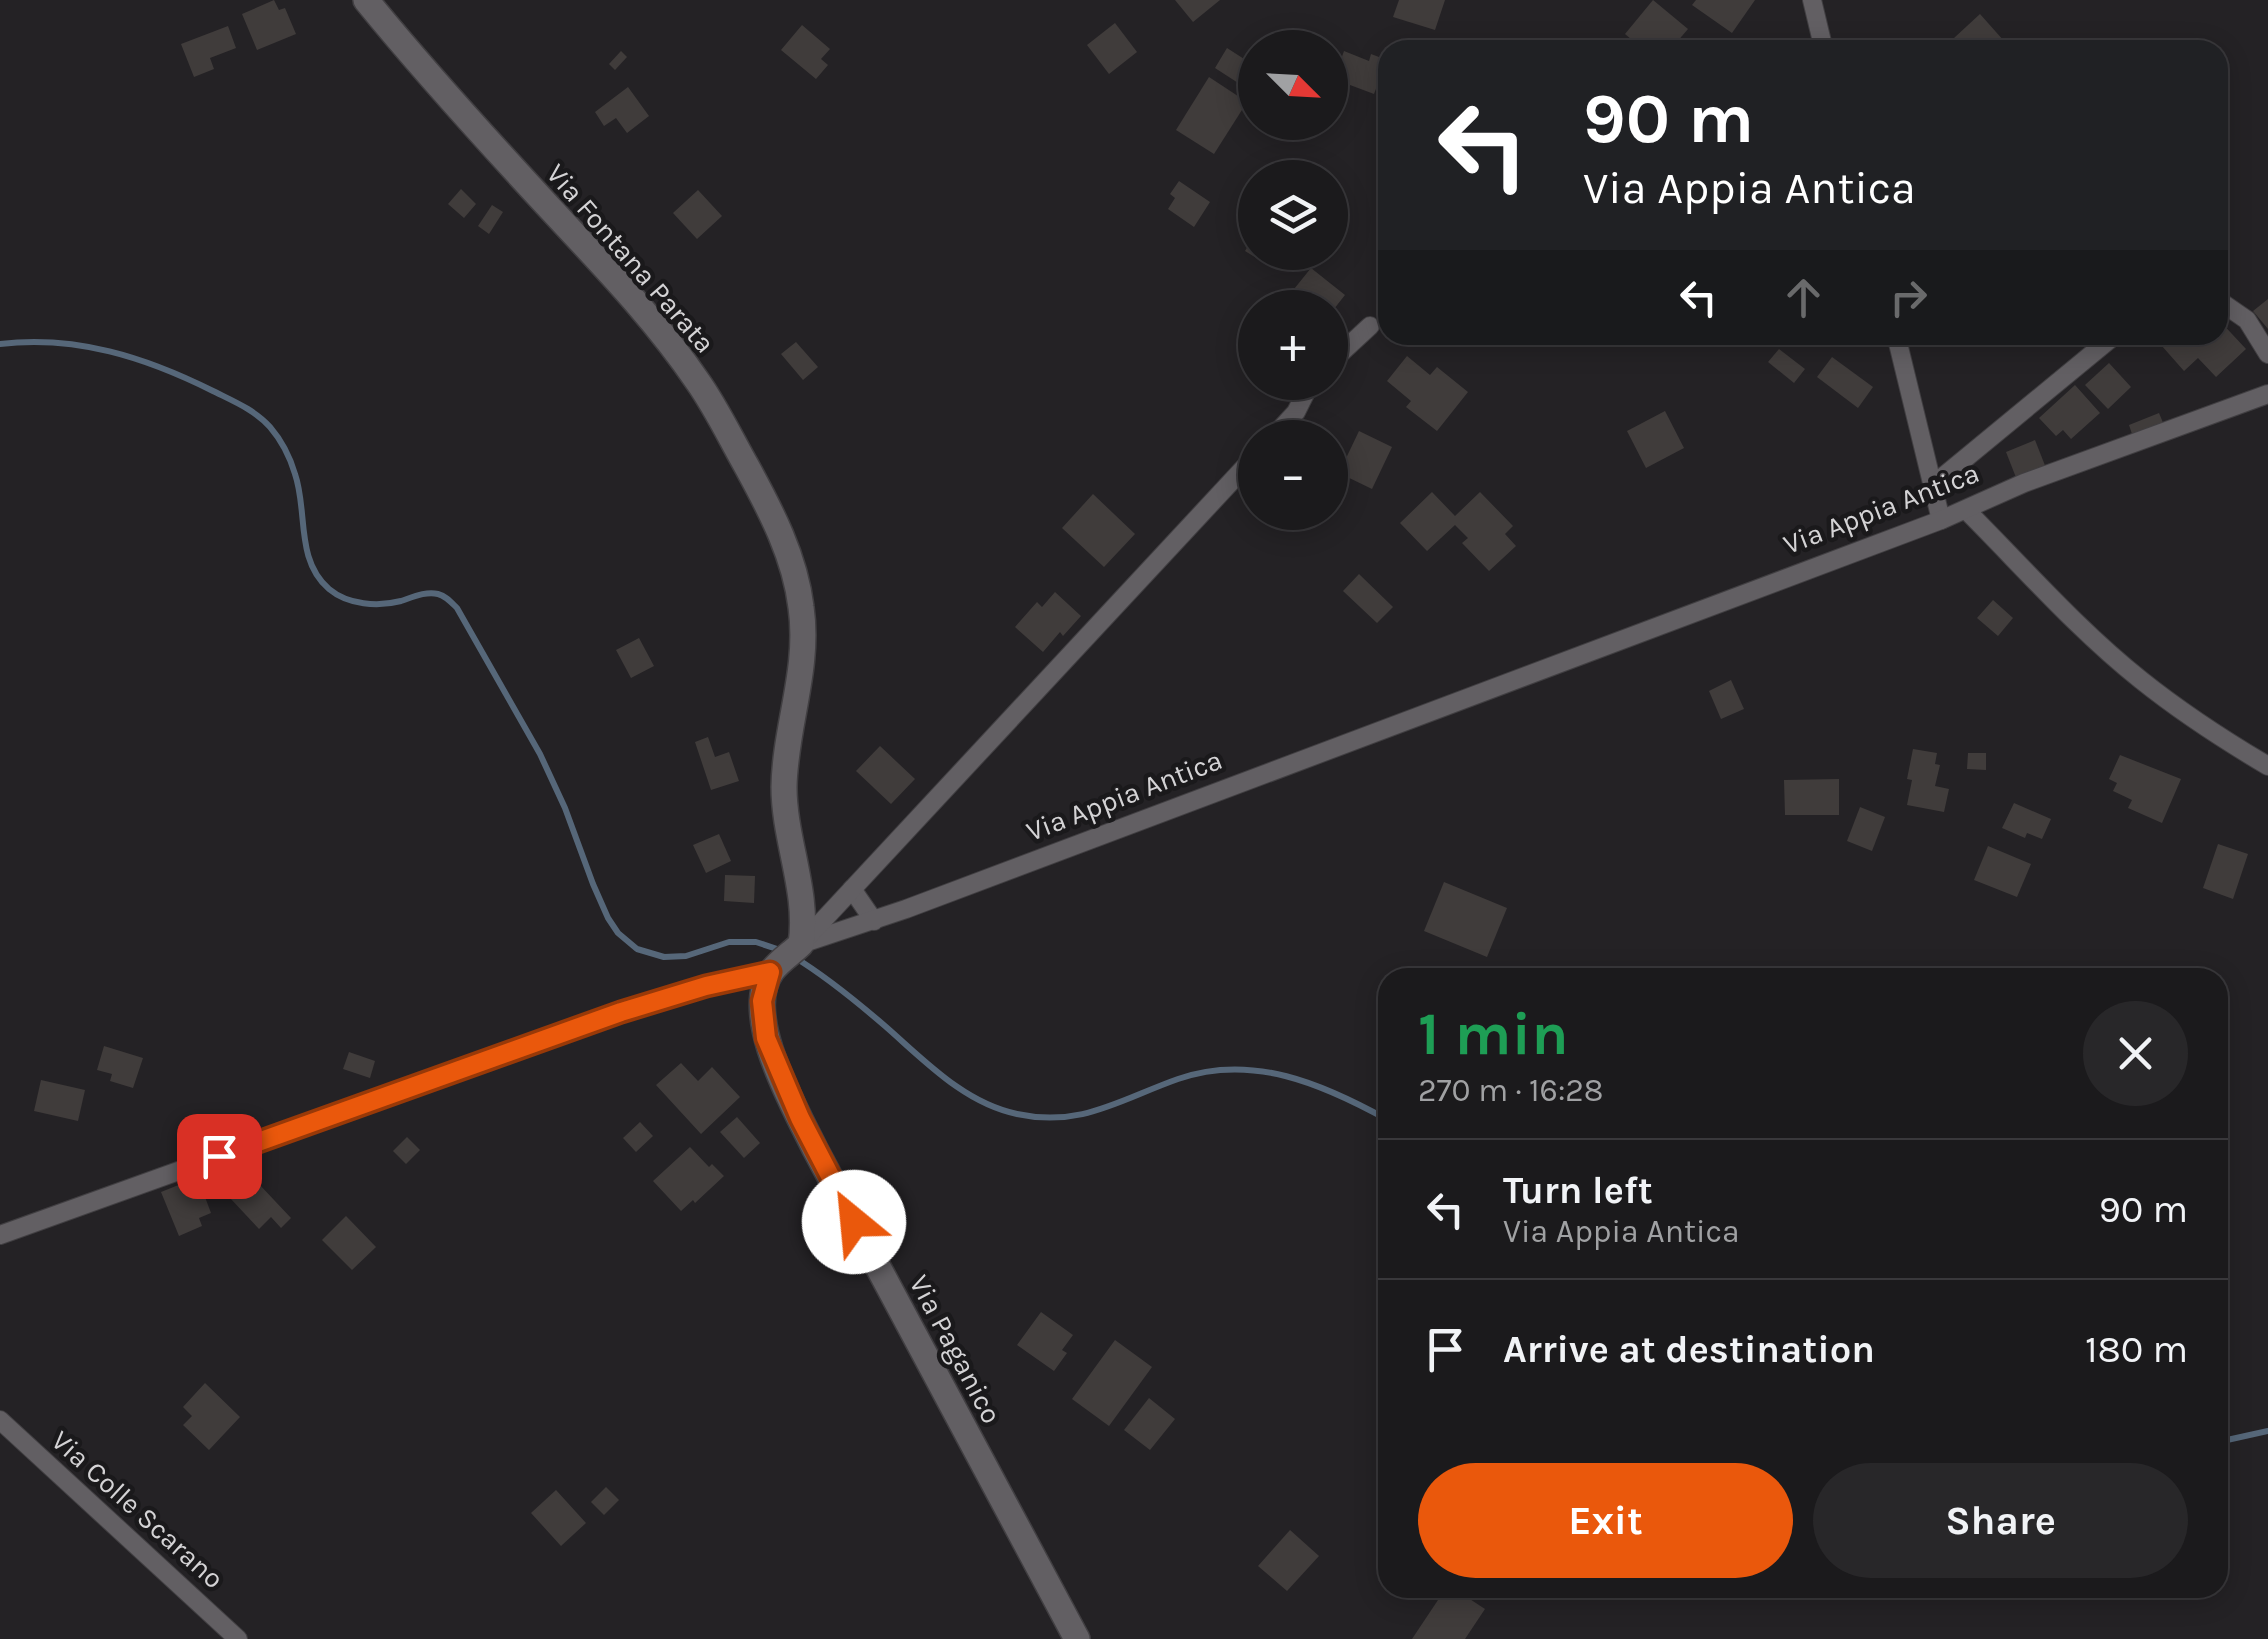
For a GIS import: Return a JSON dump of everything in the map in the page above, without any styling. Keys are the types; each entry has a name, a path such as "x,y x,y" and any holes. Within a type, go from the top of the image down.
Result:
{"street":[{"name":"Via Fontana Parata","path":"366,0 679,356 710,400 776,525 796,580 803,623 801,675 784,783 785,812 802,912 801,944"},
{"path":"1812,0 1822,40"},
{"path":"2228,307 2247,320 2268,354"},
{"path":"1348,346 1370,326"},
{"path":"1898,345 1941,520"},
{"path":"1933,486 2102,345"},
{"name":"Via Appia Antica","path":"0,1235 621,1012 706,986 770,972 801,944 874,921 1941,520 2024,483 2268,394"},
{"path":"801,944 1238,474"},
{"path":"1966,510 2140,680 2268,766"},
{"path":"852,889 874,921"},
{"name":"Via Paganico","path":"770,972 762,1001 764,1029 786,1088 1077,1639"},
{"name":"Via Colle Scarano","path":"0,1420 238,1639"}],"building":[{"path":"274,0 279,10 285,8 296,34 257,50 242,14"},
{"path":"1175,0 1220,0 1193,22"},
{"path":"1399,0 1445,0 1435,30 1393,17"},
{"path":"1653,0 1688,29 1679,40 1632,40 1625,34"},
{"path":"1696,0 1755,0 1732,33 1692,5"},
{"path":"1980,14 2003,40 1952,40"},
{"path":"1115,23 1137,52 1109,74 1087,45"},
{"path":"802,25 830,49 821,59 828,65 816,79 781,50"},
{"path":"228,26 236,48 210,58 214,69 194,77 181,44"},
{"path":"1227,48 1238,55 1238,83 1215,68"},
{"path":"621,51 627,57 615,70 609,64"},
{"path":"1348,53 1369,61 1371,54 1378,57 1374,94 1348,84"},
{"path":"1209,77 1238,96 1238,116 1214,154 1176,130"},
{"path":"628,87 649,116 627,133 616,118 604,126 595,112"},
{"path":"1179,181 1210,202 1194,227 1168,209 1175,198 1170,194"},
{"path":"461,189 476,204 464,218 448,204"},
{"path":"698,190 722,216 697,239 673,213"},
{"path":"492,205 503,212 489,234 478,226"},
{"path":"1314,270 1339,290 1293,290"},
{"path":"2268,299 2268,329 2253,311"},
{"path":"2228,330 2246,349 2216,377 2198,358 2184,371 2161,345 2228,345"},
{"path":"796,342 818,367 803,380 781,354"},
{"path":"1779,349 1805,369 1794,383 1768,362"},
{"path":"1407,356 1430,375 1437,367 1468,392 1437,431 1406,407 1411,401 1387,381"},
{"path":"1832,357 1873,387 1858,408 1817,377"},
{"path":"2109,363 2131,387 2108,409 2085,385"},
{"path":"2075,385 2100,413 2071,439 2063,430 2056,436 2039,418"},
{"path":"1665,411 1684,448 1646,468 1627,431"},
{"path":"2159,413 2164,425 2133,437 2129,425"},
{"path":"1359,431 1392,447 1372,489 1348,477 1348,454"},
{"path":"2035,440 2046,468 2017,480 2006,452"},
{"path":"1432,492 1455,516 1480,492 1513,526 1505,534 1516,546 1489,571 1462,543 1468,538 1455,525 1427,551 1400,523"},
{"path":"1093,494 1135,534 1104,567 1062,528"},
{"path":"1359,574 1393,607 1377,623 1343,591"},
{"path":"1055,592 1081,616 1043,652 1015,627 1037,602 1042,607"},
{"path":"1993,600 2013,618 1998,636 1977,618"},
{"path":"639,638 654,666 631,678 616,650"},
{"path":"1731,680 1744,709 1721,719 1709,691"},
{"path":"708,737 715,757 729,752 739,781 711,790 695,742"},
{"path":"880,746 915,779 891,804 856,771"},
{"path":"1913,749 1937,753 1935,764 1940,765 1935,786 1949,789 1944,812 1907,805"},
{"path":"1968,753 1986,753 1986,770 1967,769"},
{"path":"2120,755 2181,779 2162,823 2128,808 2132,800 2113,791 2117,783 2109,779"},
{"path":"1839,779 1839,815 1785,815 1784,780"},
{"path":"2014,803 2051,819 2042,839 2027,833 2025,838 2002,828"},
{"path":"1860,807 1885,817 1872,851 1847,841"},
{"path":"719,834 731,861 706,873 693,845"},
{"path":"2218,844 2248,854 2233,899 2203,888"},
{"path":"1988,846 2031,864 2017,897 1974,880"},
{"path":"725,875 755,876 754,903 724,901"},
{"path":"1444,882 1507,908 1487,957 1424,931"},
{"path":"104,1046 143,1058 133,1088 110,1081 112,1074 97,1070"},
{"path":"349,1052 375,1061 370,1078 343,1069"},
{"path":"681,1063 698,1081 712,1067 740,1097 701,1134 656,1085"},
{"path":"41,1080 85,1090 78,1121 34,1111"},
{"path":"737,1117 760,1143 744,1158 720,1132"},
{"path":"640,1122 653,1136 636,1152 623,1138"},
{"path":"407,1137 420,1150 406,1164 393,1151"},
{"path":"690,1147 724,1176 681,1211 653,1181"},
{"path":"216,1170 224,1189 205,1197 211,1213 199,1218 202,1226 179,1236 161,1192"},
{"path":"246,1183 252,1189 258,1183 291,1218 281,1228 271,1217 259,1229 230,1198"},
{"path":"346,1216 376,1247 352,1270 322,1240"},
{"path":"1041,1312 1073,1335 1062,1350 1067,1353 1054,1371 1017,1345"},
{"path":"1115,1340 1152,1367 1109,1426 1072,1399"},
{"path":"205,1383 240,1417 209,1450 183,1425 192,1416 183,1407"},
{"path":"1149,1398 1175,1419 1150,1450 1124,1430"},
{"path":"606,1487 619,1500 604,1515 591,1502"},
{"path":"556,1490 586,1523 561,1546 531,1513"},
{"path":"1290,1530 1319,1556 1287,1591 1258,1566"},
{"path":"1439,1598 1468,1598 1485,1609 1465,1639 1412,1639"}],"waterway":[{"path":"0,344 56,343 110,351 162,368 258,416 274,432 291,461 311,564 329,589 345,598 373,604 433,593 444,596 457,608 540,754 593,884 618,933 637,949 664,957 686,956 729,942 756,942 783,951"},
{"path":"794,957 852,998 962,1090 1017,1114 1081,1114 1178,1079 1233,1069 1260,1071 1313,1084 1378,1115"},
{"path":"2228,1440 2268,1431"}],"route":[{"path":"219,1156 621,1012 706,986 770,972 762,1001 766,1038 800,1118 854,1222"}]}
